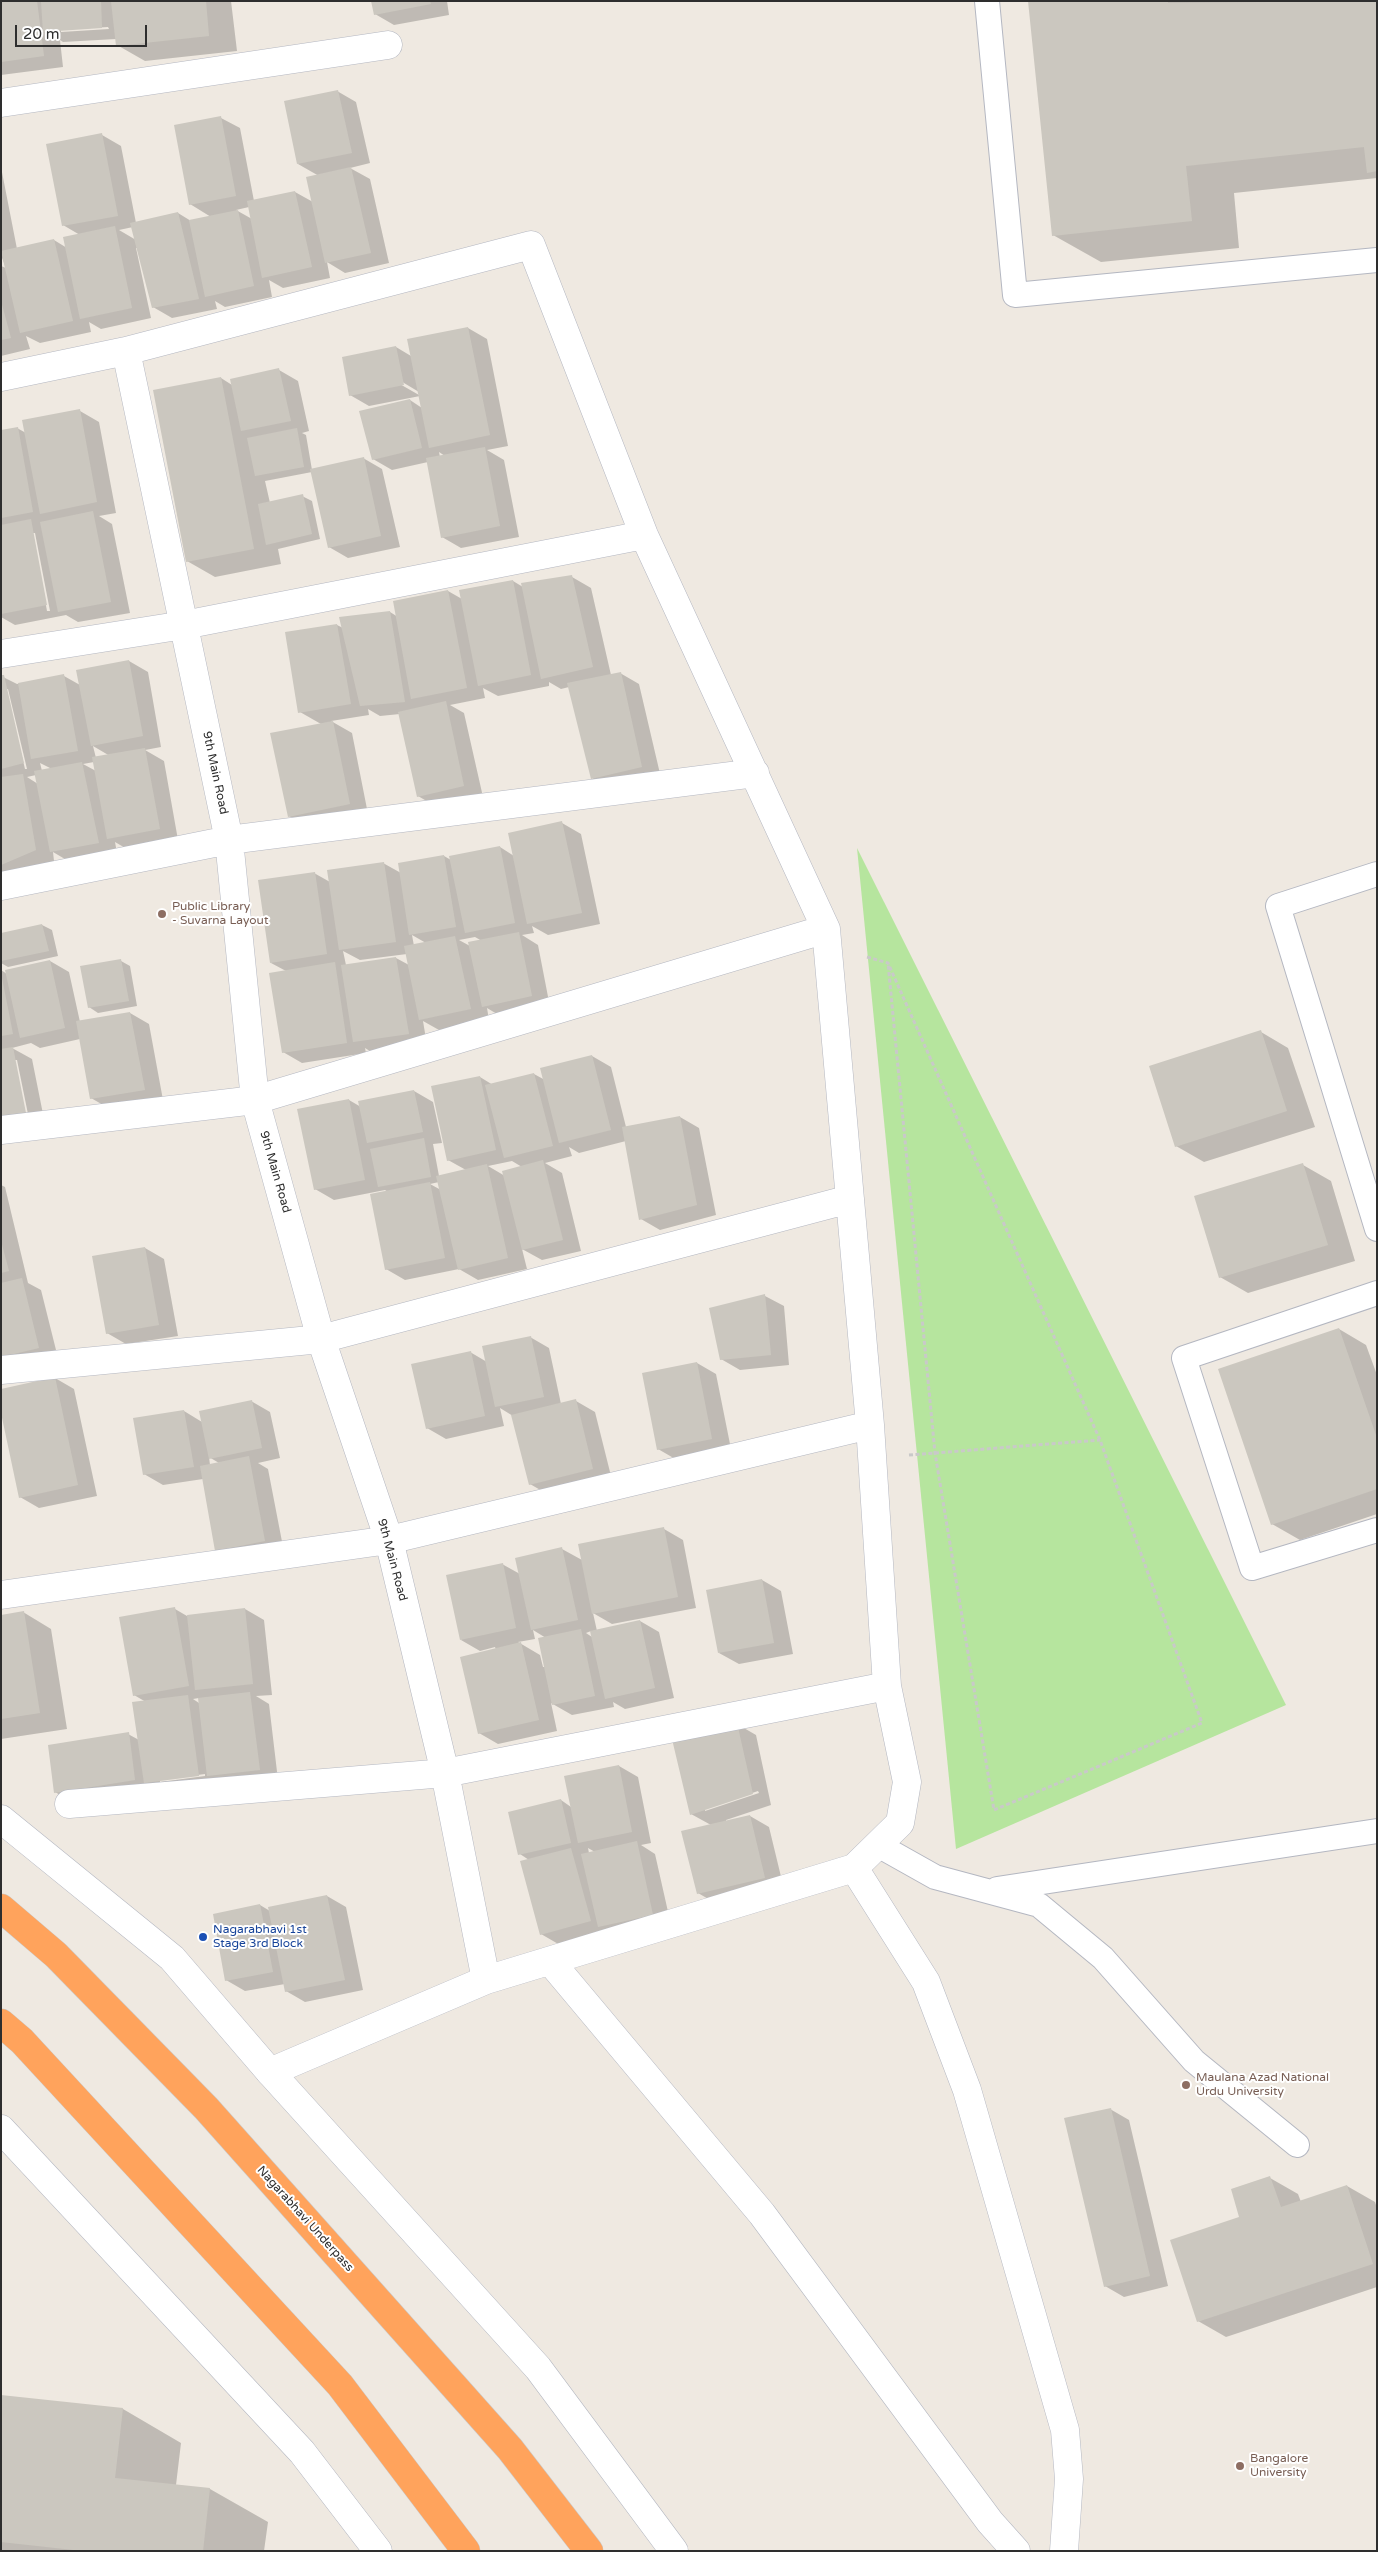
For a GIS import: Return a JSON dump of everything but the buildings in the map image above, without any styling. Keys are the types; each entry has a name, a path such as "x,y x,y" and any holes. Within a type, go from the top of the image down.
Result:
{"highway":[{"name":"Nagarabhavi Underpass","path":"1,1908 56,1955 206,2108 510,2449 589,2551"},
{"path":"1,2022 22,2041 165,2192 340,2384 466,2551"}],"street":[{"path":"1,103 388,46"},
{"path":"1,377 126,351 531,245 644,535 755,773 827,937 870,1425 887,1686 907,1782 900,1823 854,1868 486,1980 270,2072"},
{"name":"9th Main Road","path":"126,351 229,840 254,1100 321,1339 389,1540 444,1773 486,1980"},
{"path":"1,654 184,625 644,535"},
{"path":"1,886 229,840 755,773"},
{"path":"1,1130 254,1100 827,937"},
{"path":"1,1370 321,1339 850,1199"},
{"path":"1,1595 389,1540 870,1425"},
{"path":"69,1804 444,1773 887,1686"},
{"path":"1,1819 172,1958 270,2072 538,2368 674,2551"},
{"path":"854,1868 926,1982 967,2090 1065,2430 1068,2479 1064,2551"},
{"path":"550,1961 762,2214 984,2514 1016,2551"},
{"path":"1,2128 302,2452 378,2551"}],"lane":[{"path":"987,1 1015,295 1377,260"},
{"path":"1377,874 1278,906 1377,1229"},
{"path":"1377,1293 1184,1358 1252,1568 1377,1530"},
{"path":"988,1891 1377,1832"},
{"path":"878,1845 934,1877 1039,1905 1071,1929 1103,1958 1137,1994 1165,2030 1194,2061 1298,2145"}],"path":[{"path":"827,937 888,963 1100,1440 1202,1723 994,1810 936,1453 888,963"},
{"path":"872,1458 1100,1440"}],"green space":[{"path":"857,848 1286,1705 956,1849"}],"place":[{"name":"Public Library - Suvarna Layout","path":"162,914"},
{"name":"Nagarabhavi 1st Stage 3rd Block","path":"203,1937"},
{"name":"Maulana Azad National Urdu University","path":"1186,2085"},
{"name":"Bangalore University","path":"1240,2466"}]}
